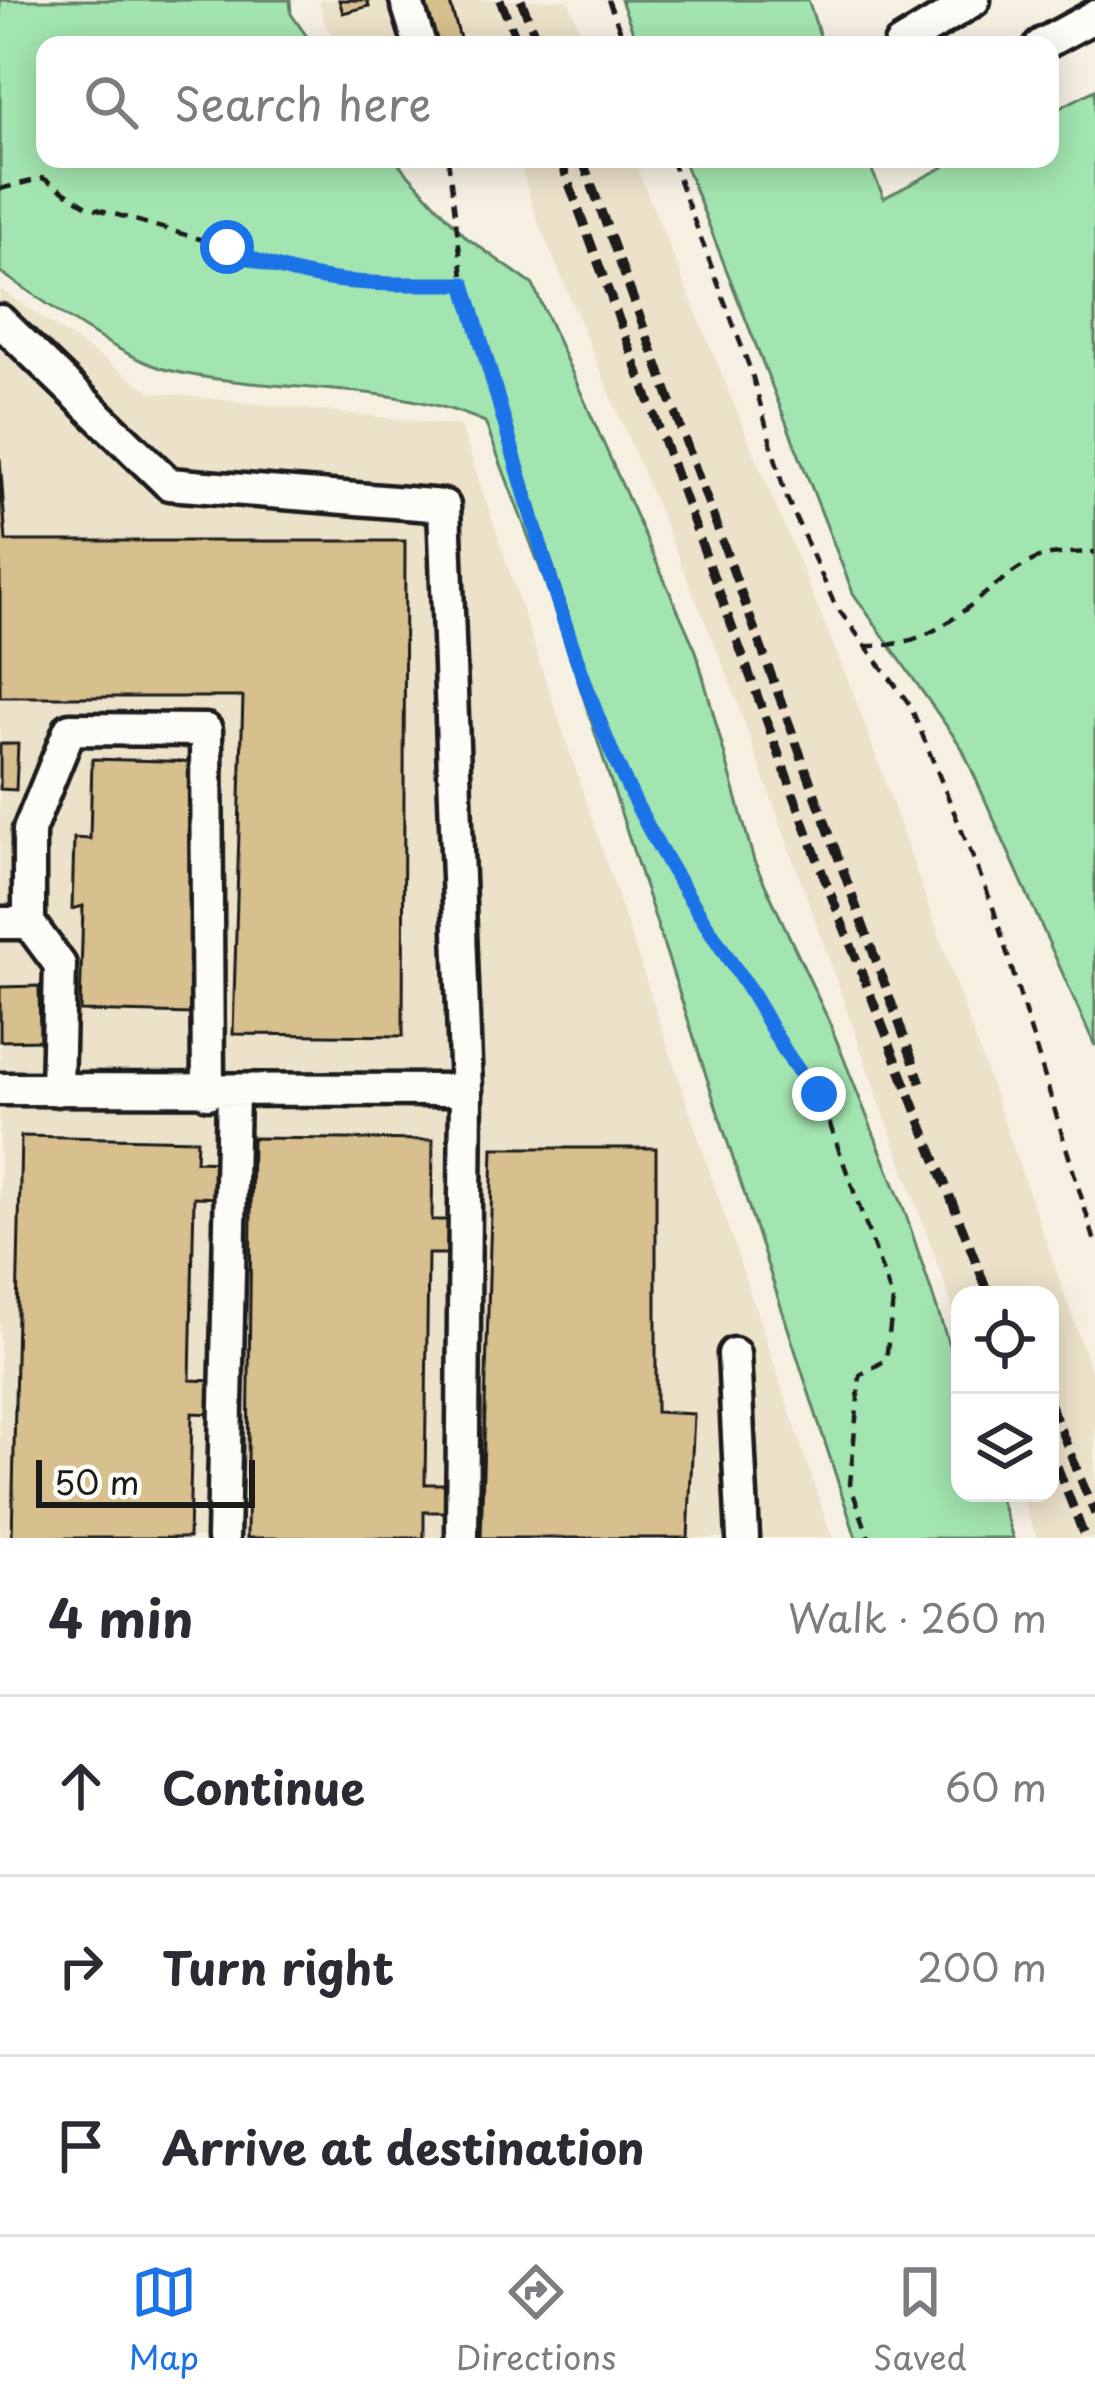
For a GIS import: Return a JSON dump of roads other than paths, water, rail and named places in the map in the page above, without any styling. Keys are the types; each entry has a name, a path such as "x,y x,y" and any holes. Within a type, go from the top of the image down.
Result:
{"lane":[{"path":"406,0 417,36"},
{"path":"907,36 928,11 974,0"},
{"path":"1058,36 1095,16"},
{"path":"0,321 169,484 444,506 466,1090 462,1538"},
{"path":"57,1090 60,965 15,923 29,830 70,729 206,730 220,1093 223,1538"},
{"path":"0,1089 466,1090"},
{"path":"734,1354 743,1538"}],"railway":[{"path":"500,0 515,36"},
{"path":"521,0 535,36"},
{"path":"563,168 824,877 985,1286"},
{"path":"585,168 921,1083"},
{"path":"1059,1426 1095,1514"},
{"path":"1059,1471 1085,1538"}]}
